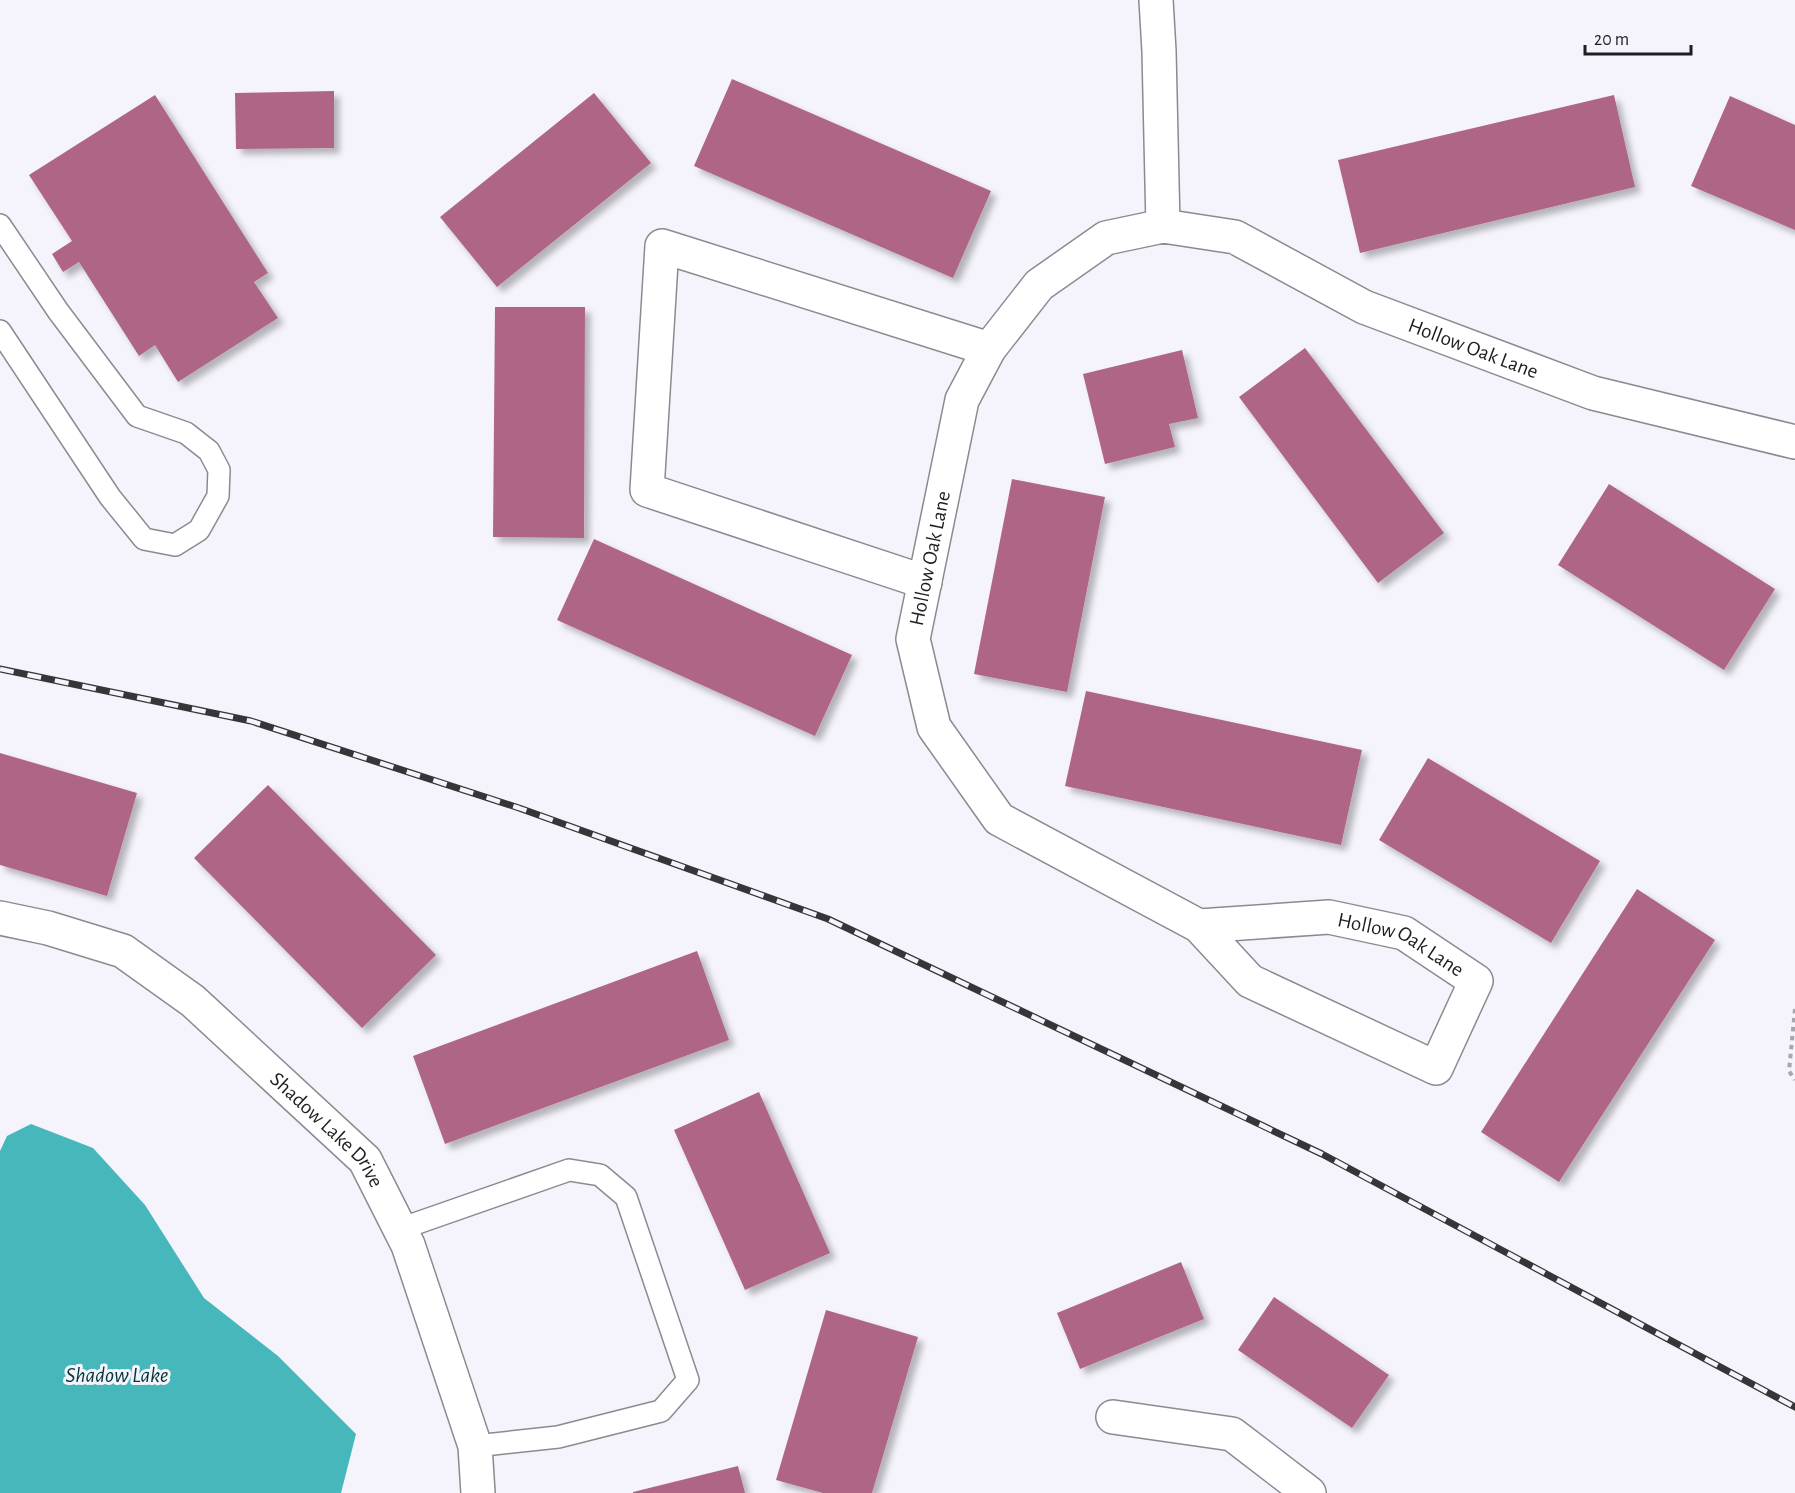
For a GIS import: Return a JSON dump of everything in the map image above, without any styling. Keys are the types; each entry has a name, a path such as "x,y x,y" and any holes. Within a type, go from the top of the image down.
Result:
{"street":[{"path":"1156,0 1163,226"},
{"name":"Hollow Oak Lane","path":"1199,926 1329,917 1404,933 1476,981 1436,1068 1250,981 1199,926 999,819 934,727 913,639 962,400 989,349 1039,285 1106,238 1163,226 1235,237 1364,307 1593,393 1795,442"},
{"path":"925,582 647,490 662,246 989,349"},
{"name":"Shadow Lake Drive","path":"0,918 48,928 123,951 193,1001 365,1160 408,1245 475,1446 478,1493"},
{"path":"1113,1417 1232,1434 1310,1493"}],"lane":[{"path":"0,225 58,311 137,416 186,433 209,451 219,470 218,496 199,531 175,545 144,539 110,497 0,332"},
{"path":"400,1229 569,1170 600,1175 626,1197 688,1380 662,1411 558,1437 475,1446"}],"path":[{"path":"1795,1009 1789,1071 1795,1080"}],"water":[{"name":"Shadow Lake","path":"31,1124 93,1148 145,1205 204,1298 278,1356 356,1434 341,1493 0,1493 0,1151 7,1136"}],"building":[{"path":"732,79 991,191 953,278 694,166"},
{"path":"334,91 334,148 236,149 235,93"},
{"path":"594,93 651,163 497,287 440,217"},
{"path":"155,95 268,273 254,282 278,318 178,382 155,345 139,356 79,262 63,272 52,254 72,241 29,175"},
{"path":"1614,95 1635,187 1360,253 1338,160"},
{"path":"1730,96 1795,125 1795,230 1691,186"},
{"path":"495,307 585,307 584,538 493,537"},
{"path":"1305,348 1444,533 1378,583 1239,397"},
{"path":"1182,350 1198,418 1169,424 1175,447 1105,464 1083,374"},
{"path":"1012,479 1105,497 1067,692 974,674"},
{"path":"1609,484 1775,589 1724,670 1558,565"},
{"path":"594,539 852,655 815,736 557,620"},
{"path":"1086,691 1362,750 1341,845 1065,786"},
{"path":"0,753 137,793 107,896 0,865"},
{"path":"1428,758 1600,861 1551,943 1379,840"},
{"path":"268,785 436,955 362,1028 194,858"},
{"path":"1637,889 1715,940 1559,1182 1481,1132"},
{"path":"697,951 729,1040 445,1144 413,1056"},
{"path":"759,1092 830,1253 745,1290 674,1130"},
{"path":"1181,1262 1204,1319 1080,1369 1057,1313"},
{"path":"1274,1297 1389,1375 1352,1428 1238,1350"},
{"path":"826,1310 918,1337 872,1493 823,1493 776,1480"},
{"path":"738,1466 745,1493 633,1493 633,1492"}],"railway":[{"path":"0,669 251,721 519,808 828,919 1322,1154 1795,1407"}]}
